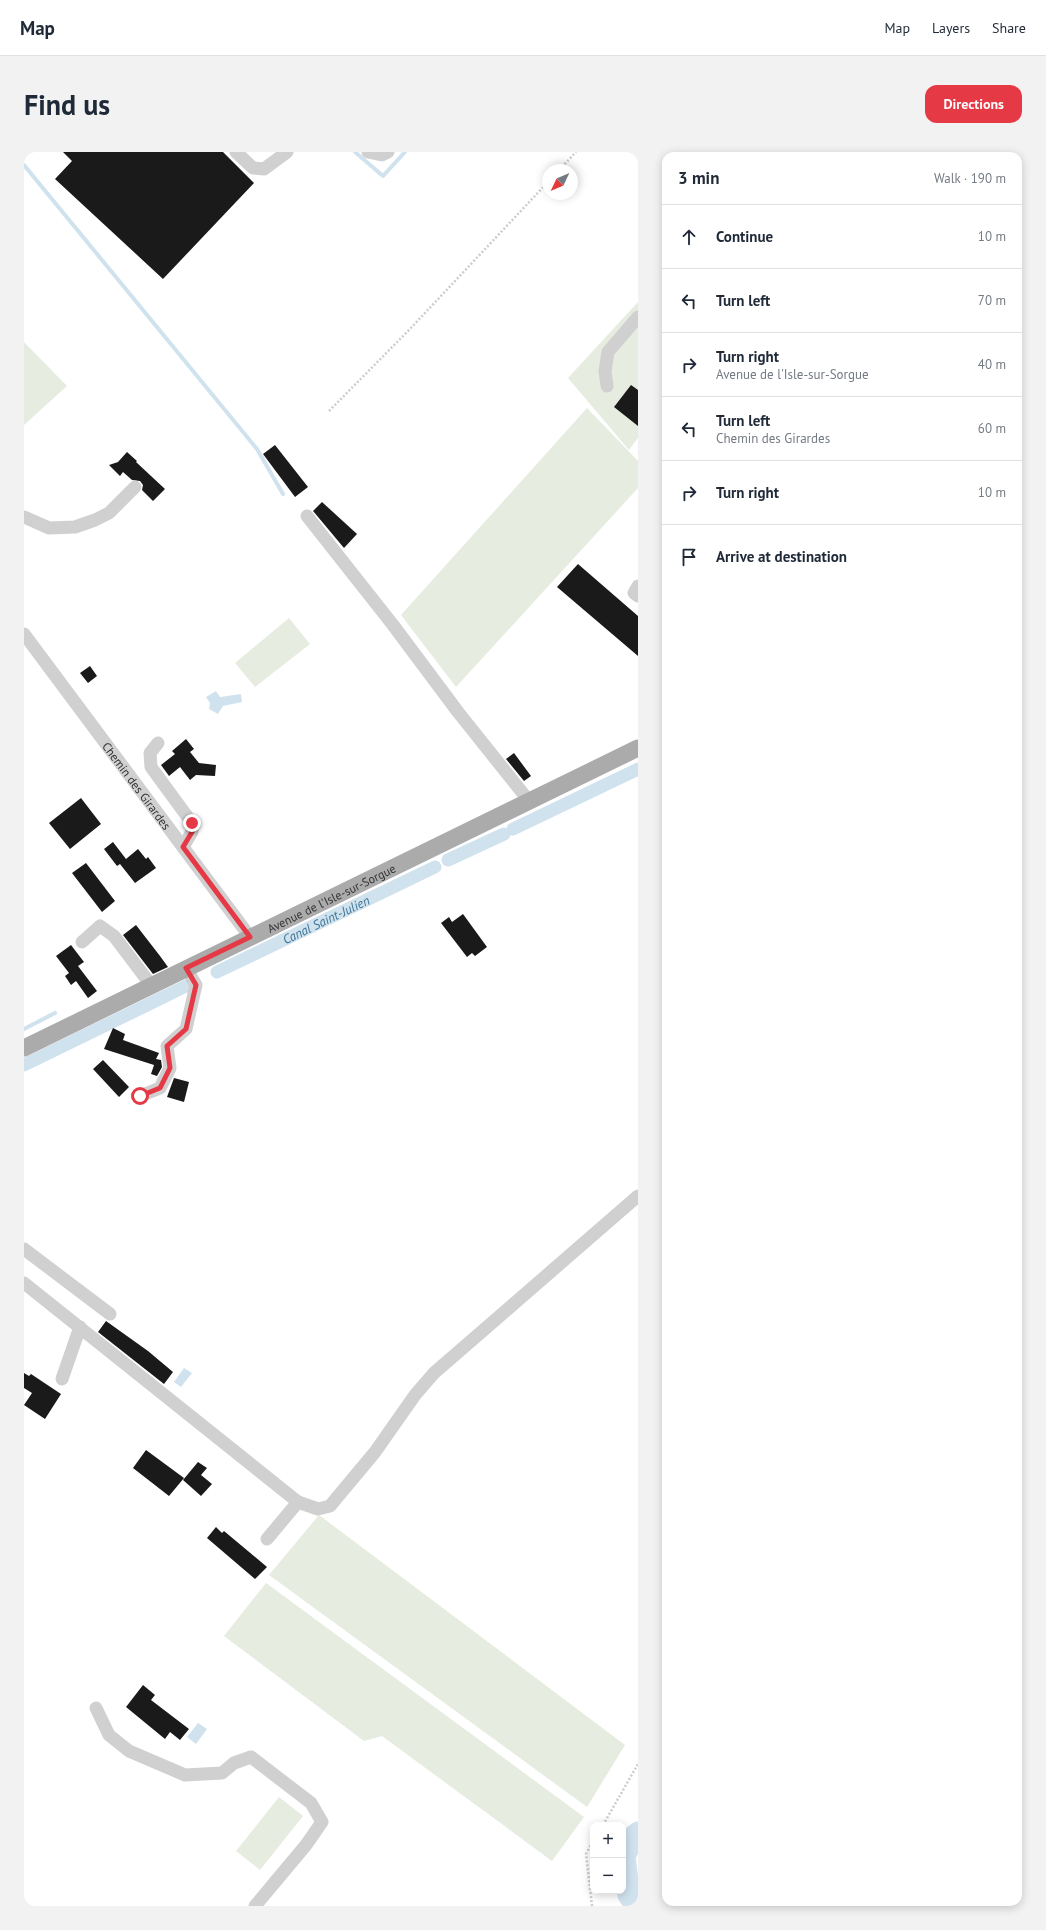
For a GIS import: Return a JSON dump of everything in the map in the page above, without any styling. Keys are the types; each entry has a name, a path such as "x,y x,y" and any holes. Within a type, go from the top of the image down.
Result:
{"main road":[{"name":"Avenue de l'Isle-sur-Sorgue","path":"24,1048 638,748"}],"street":[{"path":"236,152 254,168 264,169 287,152"},
{"path":"368,152 382,155 388,152"},
{"path":"607,386 605,371 608,352 638,317"},
{"path":"24,517 49,528 74,527 95,520 109,513 134,487"},
{"path":"307,516 393,624 458,712 529,801"},
{"path":"638,586 634,593 638,596"},
{"name":"Chemin des Girardes","path":"24,634 250,937"},
{"path":"158,743 150,753 151,767 192,823 192,832 183,847"},
{"path":"82,942 100,926 114,936 151,985"},
{"path":"140,1096 160,1088 170,1068 167,1046 186,1029 196,985 186,968"},
{"path":"24,1284 80,1327 298,1502 318,1509 330,1506 375,1452 415,1395 434,1373 638,1196"},
{"path":"24,1249 110,1314"},
{"path":"62,1379 80,1327"},
{"path":"267,1539 298,1502"},
{"path":"96,1708 109,1735 130,1751 185,1775 222,1773 234,1763 251,1757 311,1803 322,1822 306,1845 254,1906"}],"path":[{"path":"565,164 576,152"},
{"path":"329,411 409,330 542,188"},
{"path":"604,1822 638,1764"},
{"path":"590,1847 586,1854 592,1906"}],"shaded area":[{"path":"638,302 638,438 629,450 568,378"},
{"path":"24,342 67,386 24,425"},
{"path":"587,408 638,461 638,488 456,687 401,615"},
{"path":"289,618 310,644 255,687 235,663"},
{"path":"319,1515 625,1745 587,1807 269,1575"},
{"path":"266,1583 584,1817 552,1861 382,1736 364,1741 224,1636"},
{"path":"279,1797 303,1816 260,1870 236,1851"}],"water":[{"path":"216,691 220,697 241,694 242,702 223,706 218,714 209,709 210,703 206,697"},
{"path":"184,1368 192,1373 181,1387 174,1382"},
{"path":"198,1723 207,1729 196,1744 187,1737"}],"building":[{"path":"63,152 223,152 254,183 163,279 55,179 72,161"},
{"path":"631,385 638,390 638,426 614,407"},
{"path":"275,445 308,487 295,497 263,454"},
{"path":"127,452 165,489 153,501 142,490 143,485 140,481 132,480 123,472 120,476 109,465 118,462"},
{"path":"322,502 357,534 344,548 313,511"},
{"path":"578,564 638,616 638,656 557,587"},
{"path":"90,666 97,676 88,683 80,673"},
{"path":"186,739 194,749 190,752 199,763 216,765 215,776 196,775 190,780 180,767 169,776 161,765 175,754 172,751"},
{"path":"514,753 531,776 524,781 506,759"},
{"path":"81,798 101,824 70,849 49,823"},
{"path":"113,842 126,859 138,849 146,859 148,857 156,868 135,883 120,864 117,866 104,849"},
{"path":"86,863 115,901 102,912 72,873"},
{"path":"463,914 487,947 475,956 472,953 467,957 441,923 449,917 452,922"},
{"path":"136,925 168,967 153,974 123,935"},
{"path":"71,945 84,962 78,966 97,991 88,998 76,981 71,985 65,976 69,973 56,956"},
{"path":"113,1028 125,1034 123,1040 159,1053 156,1059 161,1060 162,1067 157,1076 151,1074 154,1065 104,1049"},
{"path":"103,1060 129,1087 119,1097 93,1069"},
{"path":"174,1078 189,1082 184,1102 167,1097"},
{"path":"106,1321 148,1351 173,1372 164,1384 98,1332"},
{"path":"24,1373 29,1376 31,1374 61,1394 45,1419 24,1405 32,1393 24,1388"},
{"path":"146,1450 184,1478 169,1496 133,1468"},
{"path":"198,1462 207,1468 201,1475 212,1484 201,1496 183,1480"},
{"path":"216,1527 222,1533 224,1531 267,1567 255,1579 207,1538"},
{"path":"143,1685 155,1695 151,1700 189,1729 180,1740 170,1732 165,1739 126,1707"}],"waterway":[{"path":"355,152 383,176 405,152"},
{"path":"24,165 257,449 283,494"},
{"name":"Canal Saint-Julien","path":"513,829 638,769"},
{"name":"Canal Saint-Julien","path":"448,860 504,834"},
{"name":"Canal Saint-Julien","path":"217,972 435,867"},
{"name":"Canal Saint-Julien","path":"24,1065 186,986"},
{"path":"24,1029 55,1013"},
{"path":"637,1906 629,1895 624,1857 632,1838 638,1833"}],"route":[{"path":"140,1096 160,1088 170,1068 167,1046 186,1029 196,985 186,968 250,937 183,847 192,832 192,823"}]}
